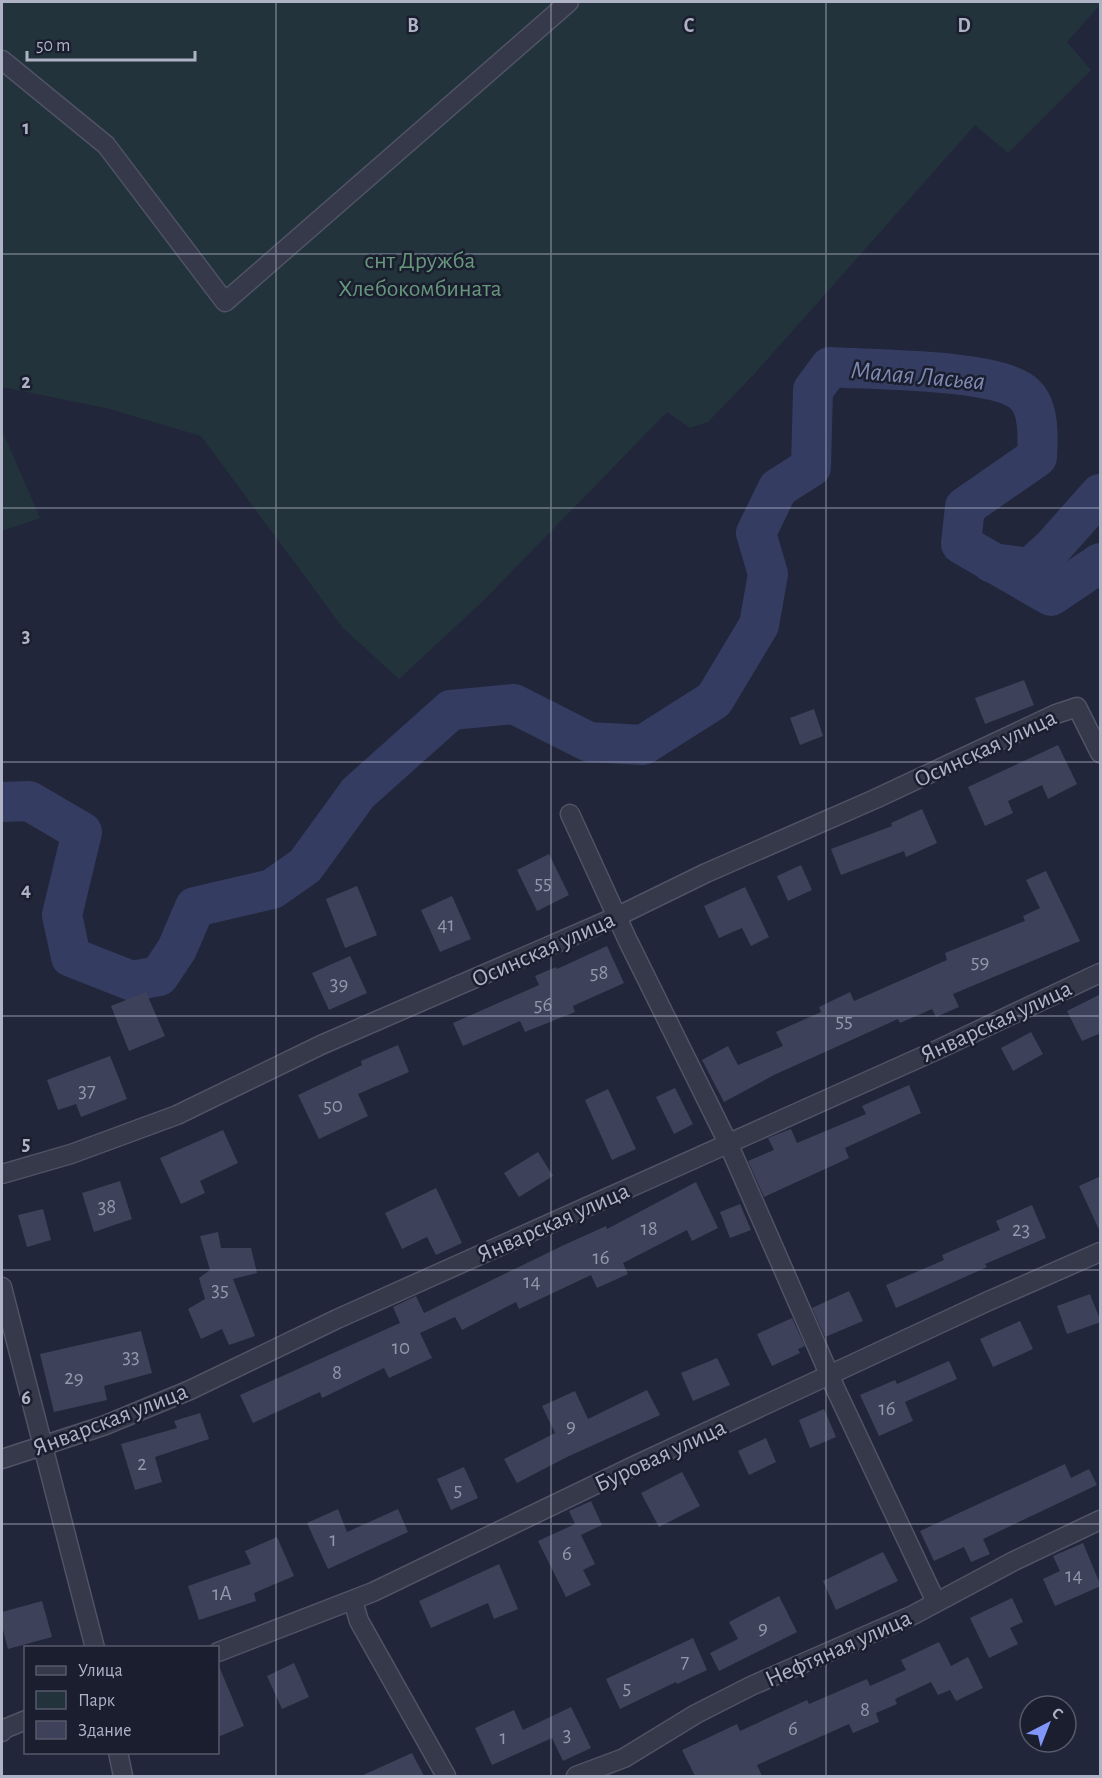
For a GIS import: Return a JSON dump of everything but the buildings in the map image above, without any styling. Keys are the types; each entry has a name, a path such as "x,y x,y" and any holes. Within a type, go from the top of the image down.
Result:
{"street":[{"path":"2,60 106,145 225,302 569,2"},
{"name":"Осинская улица","path":"2,1174 94,1146 177,1115 321,1045 616,917 670,889 875,799 1022,728 1077,707 1101,753"},
{"path":"570,814 616,917 728,1143 830,1376 936,1602"},
{"name":"Январская улица","path":"2,1459 103,1426 180,1395 337,1319 1034,1006 1101,973"},
{"name":"Буровая улица","path":"219,1652 353,1601 1017,1288 1101,1252"},
{"path":"2,1287 26,1375 41,1446 95,1646"},
{"name":"Нефтяная улица","path":"576,1776 624,1758 696,1714 751,1686 936,1602 1014,1560 1101,1521"},
{"path":"353,1601 359,1621 446,1776"},
{"path":"2,1732 24,1721"},
{"path":"118,1754 123,1776"}],"green space":[{"name":"снт Дружба Хлебокомбината","path":"2,2 1100,2 1100,5 1067,42 1091,70 1008,153 975,125 757,371 708,422 690,428 667,412 484,600 399,679 343,628 201,436 106,408 2,387"},
{"path":"2,430 40,518 2,531"}],"waterway":[{"name":"Малая Ласьва","path":"2,802 29,801 82,832 62,915 71,957 132,981 159,976 177,949 195,907 272,889 305,866 358,793 451,710 514,704 589,742 643,745 714,700 759,625 768,574 756,533 778,488 811,467 813,390 830,367 959,375 1007,384 1022,392 1028,398 1035,413 1037,457 965,507 961,544 1051,596 1100,563"},
{"path":"992,563 1030,568 1053,547 1100,494"}]}
